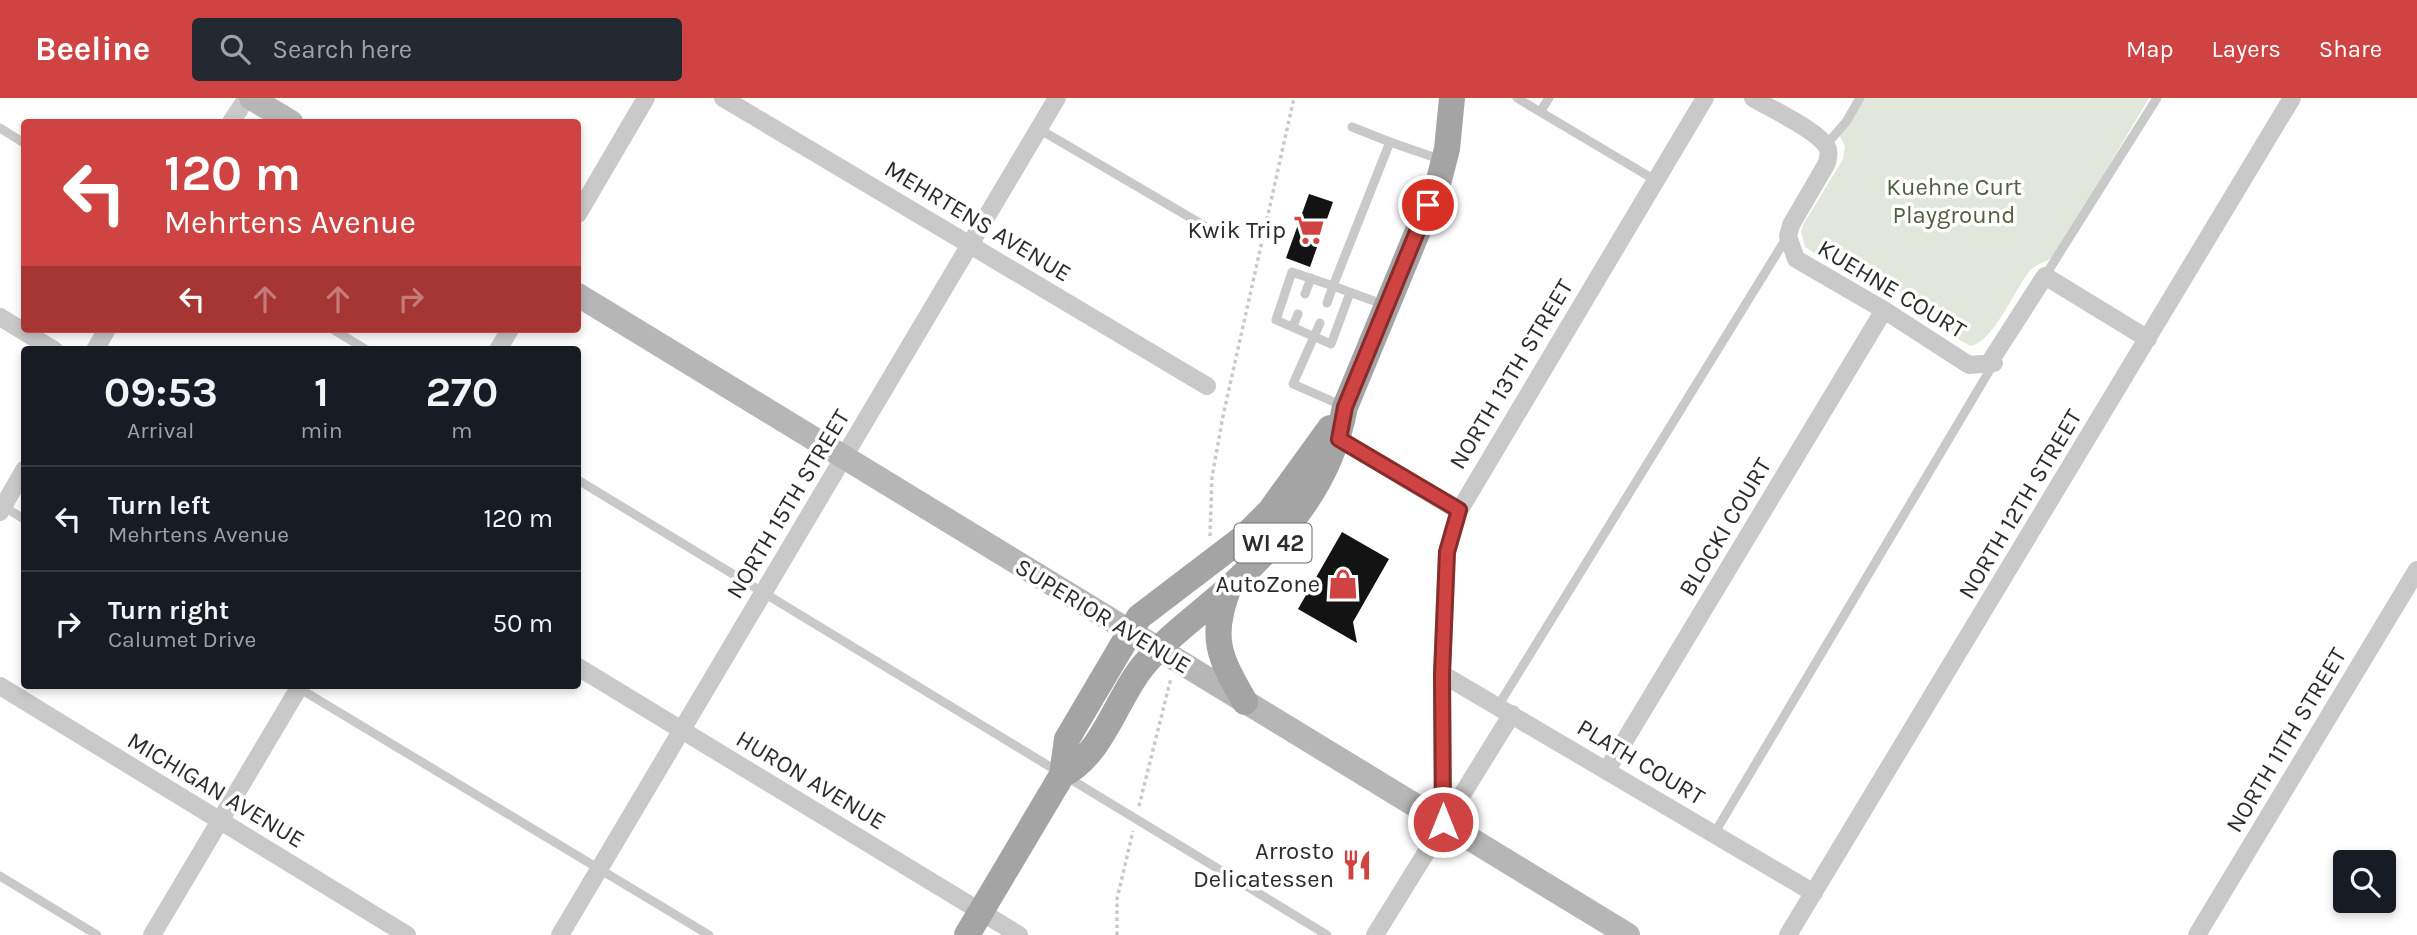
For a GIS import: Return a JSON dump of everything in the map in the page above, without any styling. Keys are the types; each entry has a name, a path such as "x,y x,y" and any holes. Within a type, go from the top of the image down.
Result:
{"main road":[{"name":"WI 42","path":"1062,775 1070,771 1096,742 1129,685 1158,649 1229,587 1309,501 1339,439 1345,407 1444,160 1452,98"},
{"name":"WI 42","path":"967,935 1062,775 1067,739 1139,617 1163,596 1244,537 1270,511 1345,407"},
{"path":"1229,587 1219,621 1218,649 1245,702"}],"street":[{"path":"233,119 249,98 287,119"},
{"path":"581,209 646,98"},
{"name":"MEHRTENS AVENUE","path":"723,98 1207,386"},
{"name":"NORTH 15TH STREET","path":"560,935 1057,98"},
{"name":"NORTH 13TH STREET","path":"1443,822 1442,674 1447,552 1459,510 1704,98"},
{"path":"1753,98 1826,145"},
{"name":"NORTH 12TH STREET","path":"1788,935 2292,98"},
{"name":"KUEHNE COURT","path":"1826,145 1827,163 1791,225 1788,236 1796,259 1884,310 1969,365 1994,363"},
{"path":"1994,363 1991,360 2045,276 2148,339"},
{"name":"SUPERIOR AVENUE","path":"581,297 1628,935"},
{"name":"BLOCKI COURT","path":"1606,770 1884,310"},
{"path":"0,317 21,330"},
{"path":"26,333 47,346"},
{"path":"1339,439 1459,510"},
{"path":"1,507 21,475"},
{"name":"NORTH 11TH STREET","path":"2197,935 2417,570"},
{"name":"HURON AVENUE","path":"581,669 1019,935"},
{"name":"PLATH COURT","path":"1442,674 1814,894"},
{"name":"MICHIGAN AVENUE","path":"0,686 407,935"},
{"path":"152,935 297,689"},
{"path":"1375,935 1443,822 1505,710"}],"lane":[{"path":"1517,98 1655,180"},
{"path":"1540,112 1549,98"},
{"path":"1826,145 1846,122 1860,98"},
{"path":"2045,276 2157,98"},
{"path":"1352,127 1444,160"},
{"path":"0,128 21,141"},
{"path":"1040,129 1203,225"},
{"path":"1327,303 1390,142"},
{"path":"1505,710 1788,236"},
{"path":"1350,293 1331,344 1276,320 1292,271 1387,306"},
{"path":"1305,295 1311,278"},
{"path":"1293,326 1298,314"},
{"path":"1320,323 1293,384 1345,407"},
{"path":"339,333 360,346"},
{"path":"1714,834 1994,363"},
{"path":"581,482 1327,935"},
{"path":"1,507 21,517"},
{"path":"301,689 709,935"},
{"path":"0,876 97,935"}],"path":[{"path":"1209,545 1212,477 1223,416 1294,98"},
{"path":"1116,935 1117,900 1168,684 1181,662"}],"green space":[{"name":"Kuehne Curt Playground","path":"1863,98 2149,98 2056,255 2031,269 1995,327 1978,343 1970,346 1911,312 1900,291 1892,285 1863,284 1805,247 1801,231 1803,225 1843,159 1845,146 1839,134"}],"building":[{"name":"Kwik Trip","path":"1309,194 1333,202 1310,267 1286,258"},
{"name":"AutoZone","path":"1342,532 1389,559 1353,622 1357,643 1298,609"}],"place":[{"name":"Kwik Trip","path":"1309,230"},
{"name":"AutoZone","path":"1343,584"},
{"name":"Arrosto Delicatessen","path":"1357,865"}],"route":[{"path":"1428,205 1345,407 1339,439 1459,510 1447,552 1442,674 1443,822"}]}
